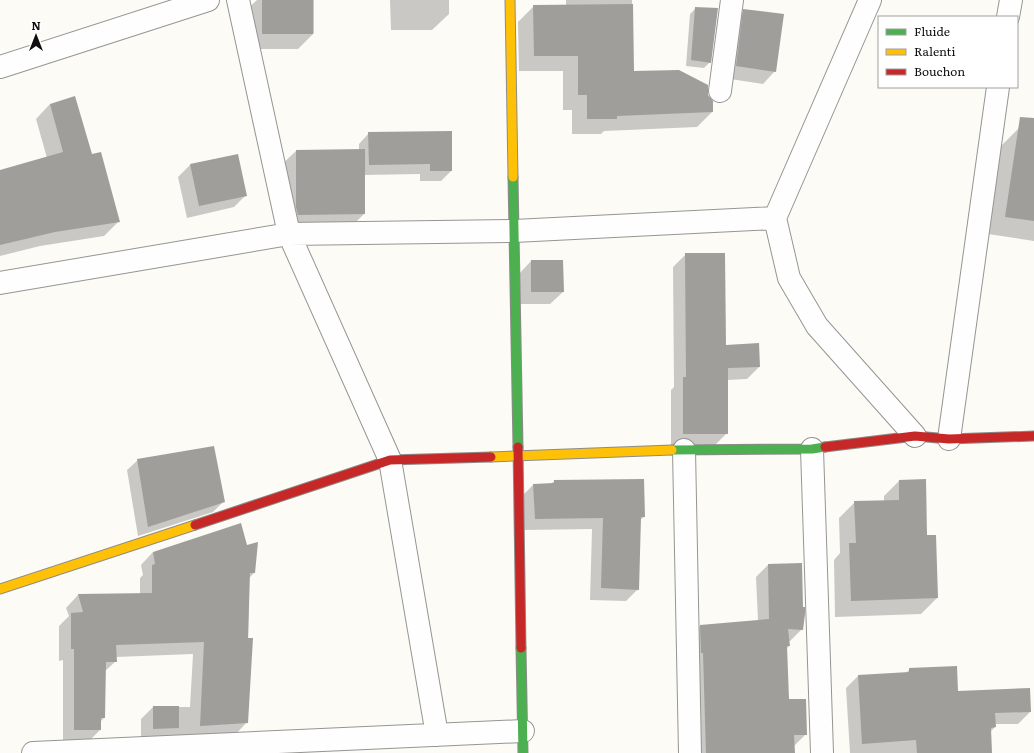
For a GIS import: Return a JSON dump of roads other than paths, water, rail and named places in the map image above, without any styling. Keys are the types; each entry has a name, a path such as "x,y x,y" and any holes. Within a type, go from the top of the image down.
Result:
{"street":[{"path":"0,67 208,0"},
{"path":"238,0 289,234 390,460 437,735"},
{"path":"510,0 523,753"},
{"path":"720,91 732,0"},
{"path":"870,0 775,218 789,278 817,326 915,436"},
{"path":"1008,16 1011,0"},
{"path":"949,440 998,88"},
{"path":"0,283 289,234 514,231 775,218"},
{"path":"0,589 390,460 684,450 812,449 915,436 949,440 1034,436"},
{"path":"812,449 822,753"},
{"path":"684,450 690,753"},
{"path":"33,753 523,731"}]}
